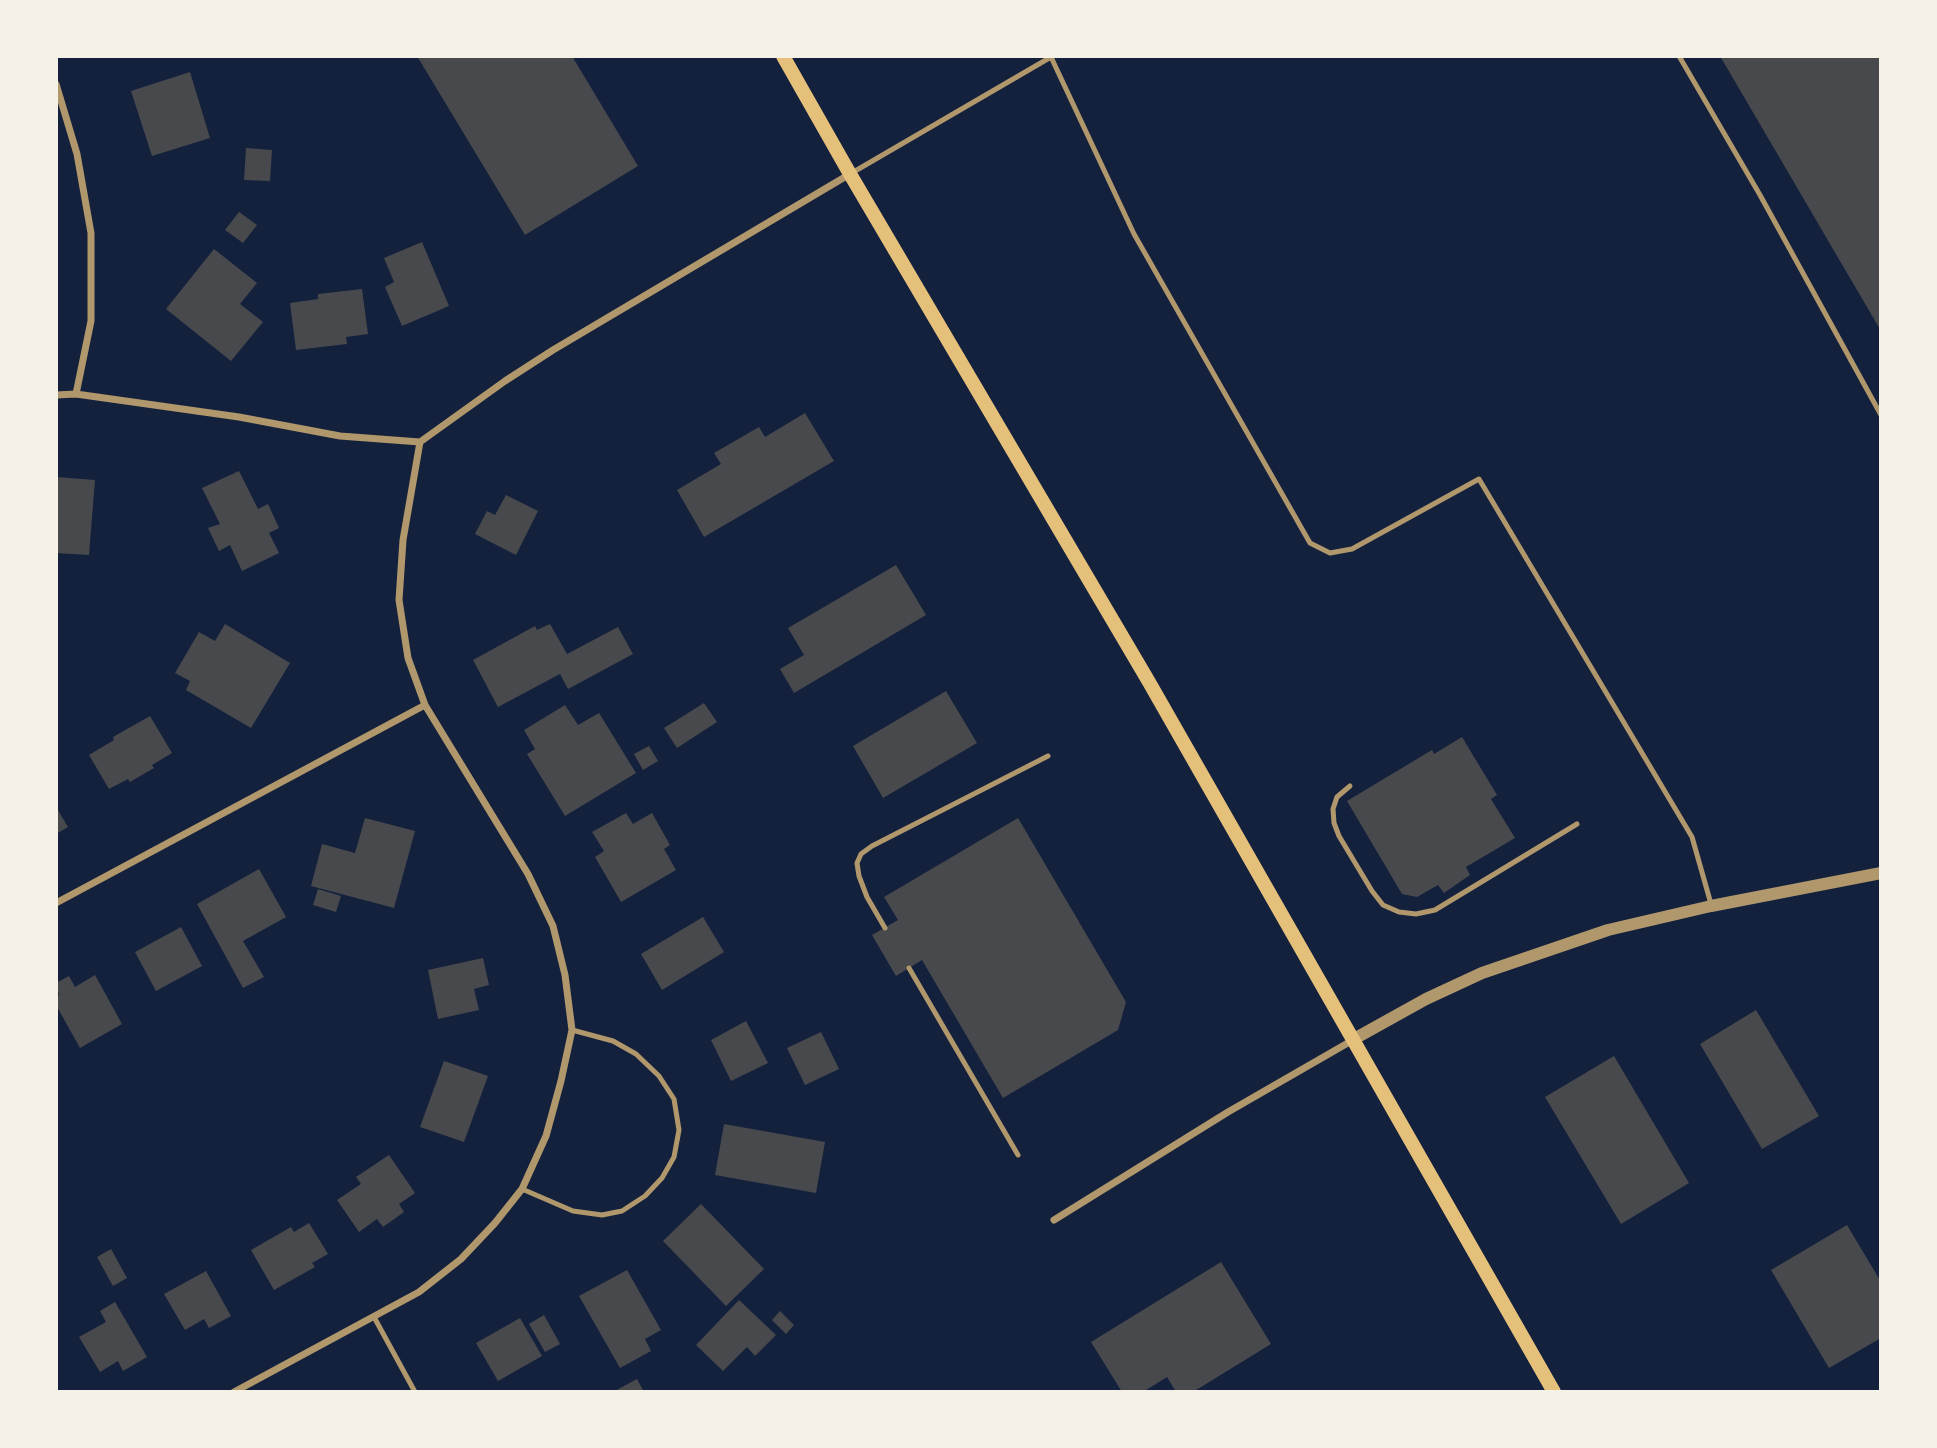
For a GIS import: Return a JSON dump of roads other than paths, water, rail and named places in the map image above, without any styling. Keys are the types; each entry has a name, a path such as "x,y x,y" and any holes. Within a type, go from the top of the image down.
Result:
{"main road":[{"path":"783,56 1149,681 1554,1392"}],"street":[{"path":"56,84 76,154 91,233 91,321 76,394"},
{"path":"56,395 76,394 239,417 341,436 420,442 553,350 850,174"},
{"path":"234,1392 419,1292 461,1259 495,1223 522,1189 546,1136 572,1030 565,975 553,926 528,874 425,705 408,658 399,600 403,540 420,442"},
{"path":"56,903 425,705"},
{"path":"1054,1220 1228,1112 1354,1039 1426,999 1482,973 1608,930 1711,906 1881,873"}],"lane":[{"path":"850,174 1052,56 1134,234 1311,543 1330,553 1352,550 1479,479 1692,837 1711,906"},
{"path":"1679,56 1760,195 1881,415"},
{"path":"885,928 867,897 859,876 857,863 860,855 872,846 1048,756"},
{"path":"1350,786 1337,797 1333,808 1336,829 1372,891 1383,905 1399,912 1416,914 1435,910 1577,824"},
{"path":"909,968 1018,1155"},
{"path":"522,1189 572,1211 602,1215 622,1211 645,1196 662,1178 674,1157 679,1130 674,1099 659,1076 636,1054 613,1041 572,1030"},
{"path":"374,1317 415,1392"}]}
